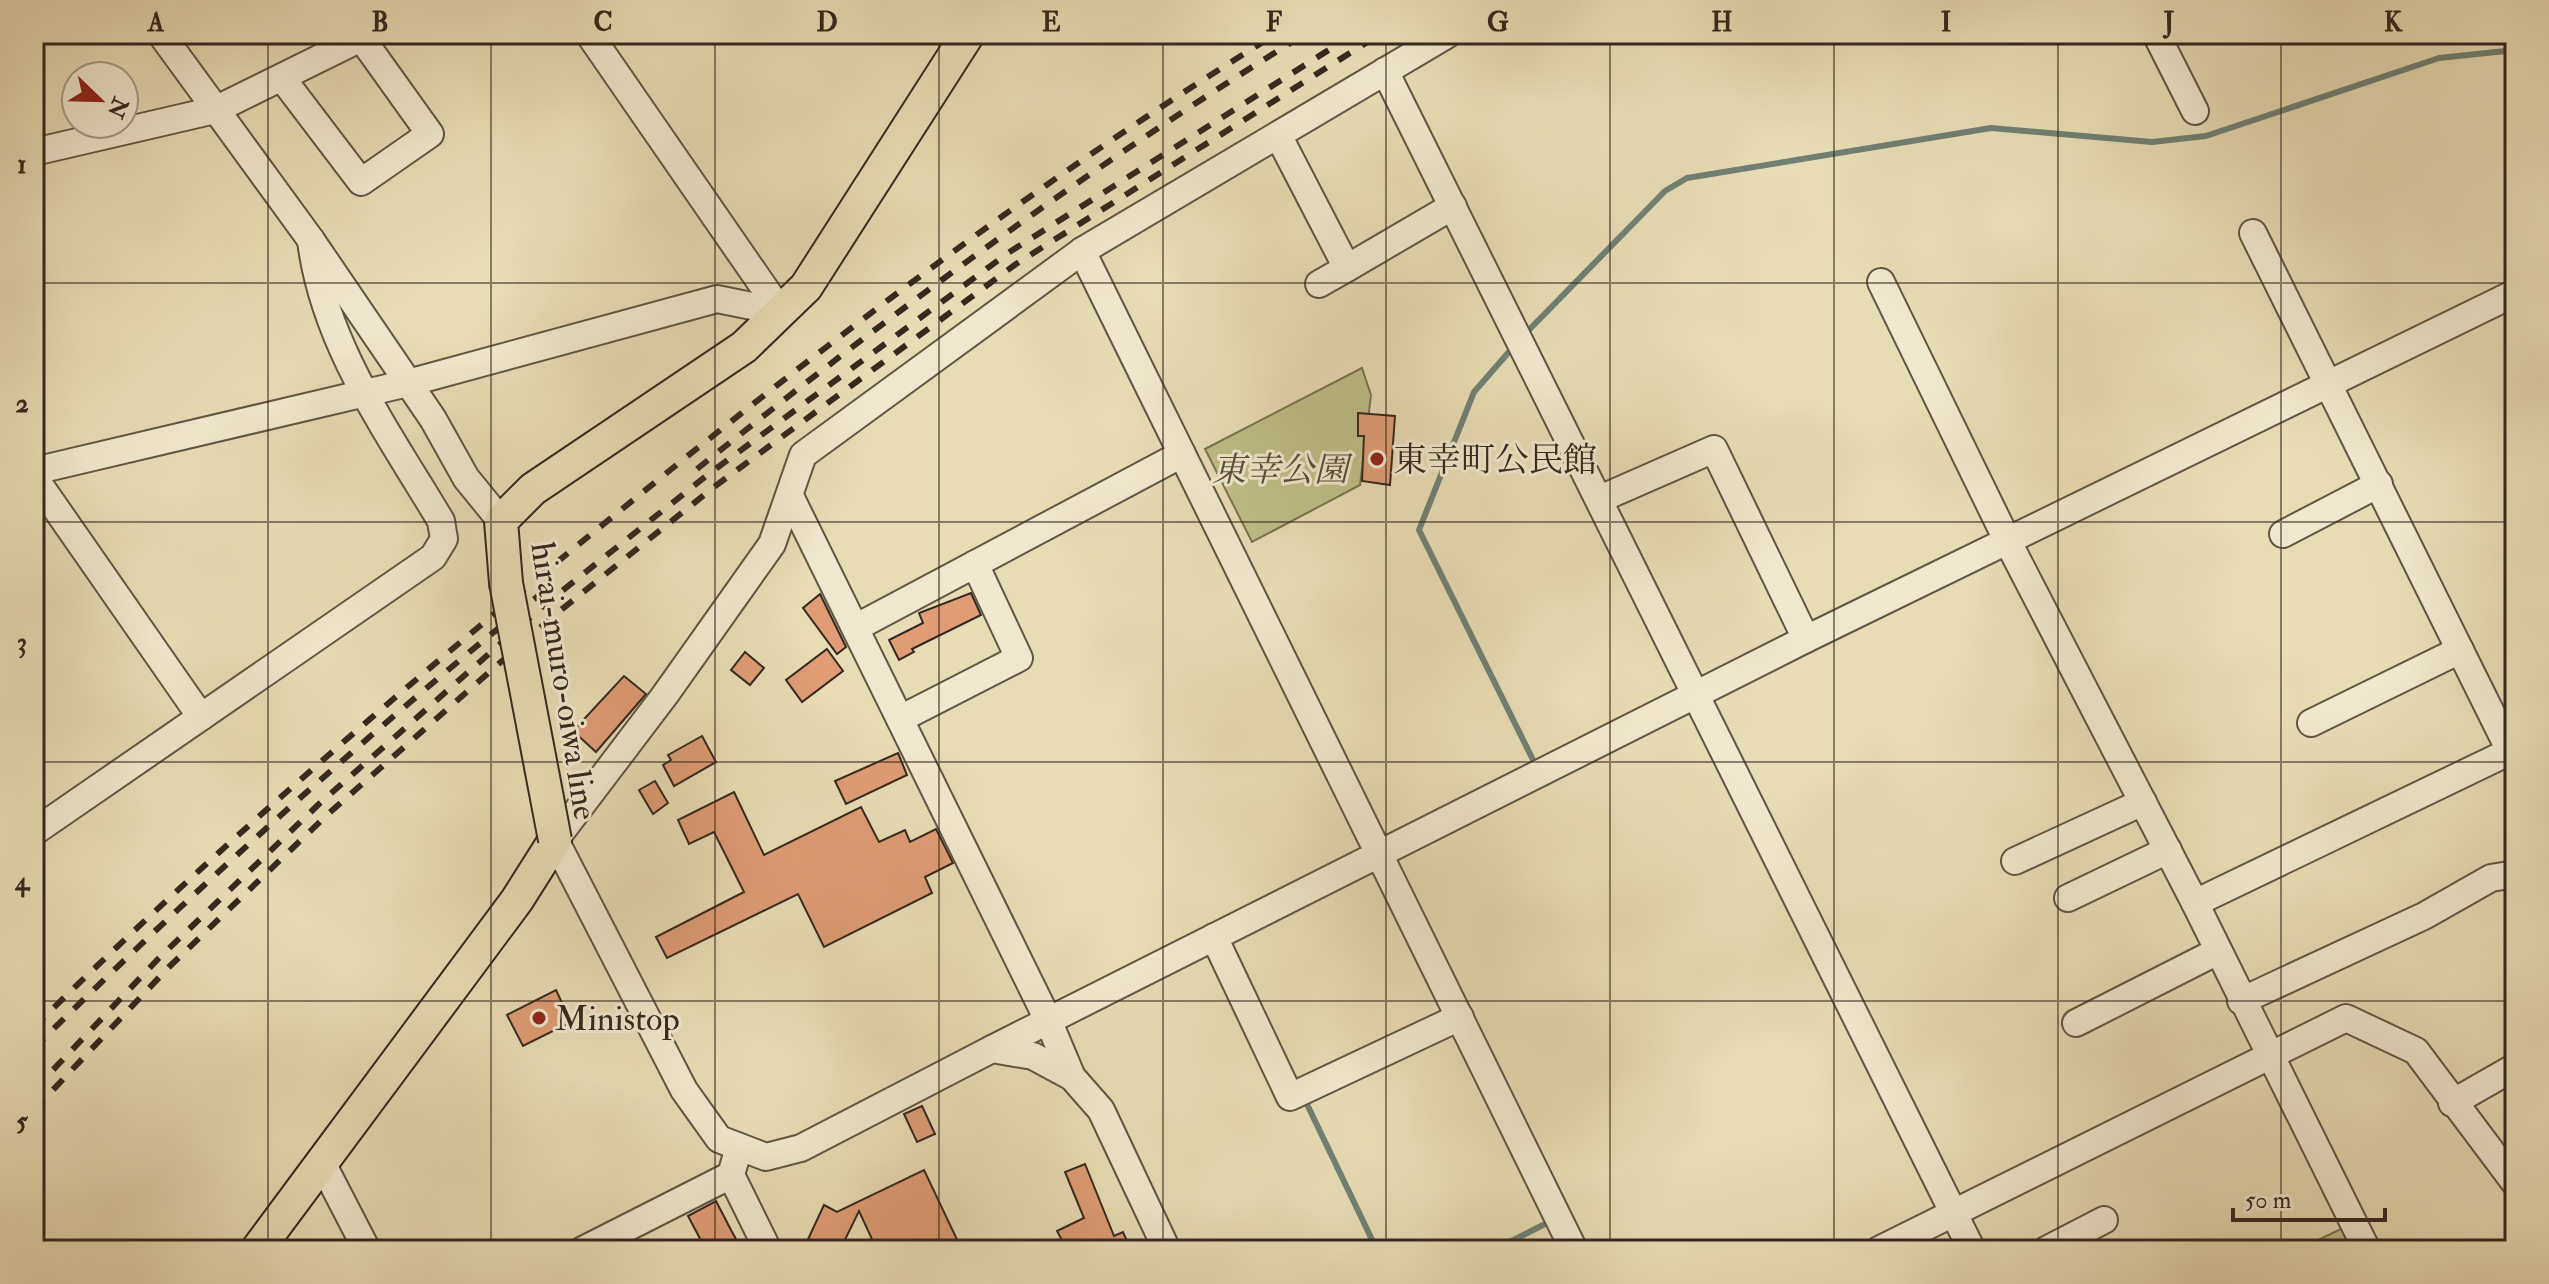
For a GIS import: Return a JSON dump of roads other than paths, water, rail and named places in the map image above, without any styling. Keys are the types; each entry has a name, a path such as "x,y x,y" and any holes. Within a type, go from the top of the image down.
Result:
{"main road":[{"name":"hirai-muro-oiwa line","path":"257,1250 517,900 555,840 506,583 501,521 533,489 744,347 806,287 968,34"}],"street":[{"path":"161,34 311,240 408,383 466,478 501,521"},
{"path":"589,34 781,312"},
{"path":"1448,34 1082,251 803,455 772,544 665,695 555,840 684,1090 719,1139 766,1157 801,1148 1048,1020 1806,639 2515,293"},
{"path":"2156,34 2195,111"},
{"path":"34,152 215,110 365,36 430,134 361,182 282,78"},
{"path":"1385,71 1972,1250"},
{"path":"1278,135 1347,268"},
{"path":"1319,284 1453,206"},
{"path":"2195,903 2513,754 2253,233"},
{"path":"34,832 433,557 444,539 441,521 364,393 316,281 311,240"},
{"path":"1082,251 1574,1250"},
{"path":"1881,282 2007,540 2195,903 2367,1250"},
{"path":"201,717 34,474 408,383 717,299 781,312"},
{"path":"1600,499 1714,449 1806,639"},
{"path":"855,628 1182,454"},
{"path":"2283,534 2379,484"},
{"path":"790,496 1048,1020 1072,1077 1101,1110 1167,1250"},
{"path":"900,719 1019,658 975,564"},
{"path":"2311,723 2460,650"},
{"path":"2015,861 2143,802"},
{"path":"2068,898 2168,850"},
{"path":"2241,1001 2424,916 2491,878 2515,874"},
{"path":"1214,937 1290,1097 1460,1017"},
{"path":"2076,1023 2218,951"},
{"path":"1879,1250 2346,1018 2416,1051 2515,1183"},
{"path":"992,1049 1033,1056 1072,1077"},
{"path":"2452,1103 2515,1067"},
{"path":"739,1147 731,1175 768,1250"},
{"path":"322,1163 367,1250"},
{"path":"583,1250 731,1175"},
{"path":"2046,1250 2104,1220"}],"waterway":[{"path":"1525,334 1665,191 1687,178 1991,128 2152,142 2206,136 2439,58 2515,50"},
{"path":"1515,345 1474,392 1419,530 1537,768"},
{"path":"1304,1098 1377,1250"},
{"path":"1494,1250 1549,1222 1551,1226"}],"railway":[{"path":"34,1027 175,893 319,763 466,637 695,450 856,324 1020,203 1276,34"},
{"path":"697,469 844,353 994,242 1148,135 1305,34"},
{"path":"34,1090 159,958 319,804 542,607 706,476 1008,253 1354,34"},
{"path":"34,1110 169,967 328,814 551,618 714,487 1016,264 1380,34"},
{"path":"34,1048 280,816 538,596"}],"place":[{"name":"東幸町公民館","path":"1377,459"},
{"name":"Ministop","path":"539,1018"}],"park label":[{"name":"東幸公園","path":"1280,469"}]}
